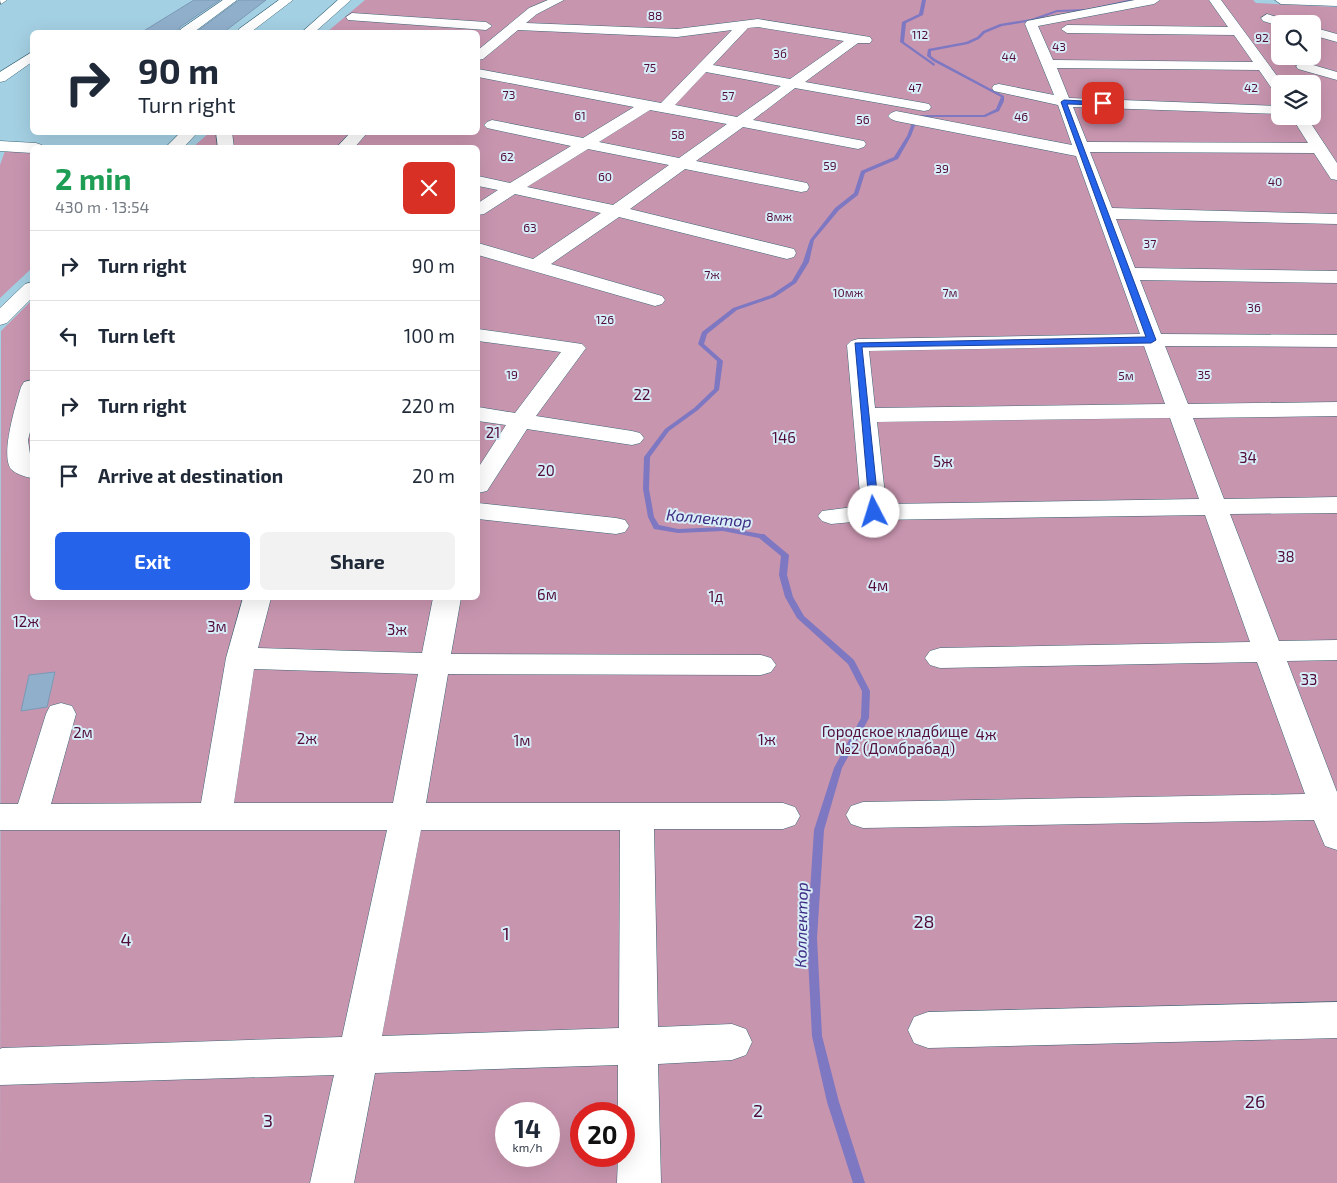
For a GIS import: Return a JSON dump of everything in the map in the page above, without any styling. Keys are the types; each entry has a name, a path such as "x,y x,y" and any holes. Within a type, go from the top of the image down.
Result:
{"street":[{"path":"189,30 232,0"},
{"path":"247,30 286,0"},
{"path":"310,30 345,0"},
{"path":"516,7 533,0"},
{"path":"480,54 533,11 558,0"},
{"path":"863,815 1333,816 1267,652 1180,412 1080,150 1064,102 1031,24 1154,0"},
{"path":"1215,0 1271,76"},
{"path":"1282,0 1337,2"},
{"path":"340,28 365,6"},
{"path":"352,17 486,27"},
{"path":"1266,18 1271,19"},
{"path":"516,26 677,32 758,23 862,40 793,84 616,211 537,265"},
{"path":"665,107 744,24"},
{"path":"1033,29 1238,31"},
{"path":"1321,34 1337,38"},
{"path":"0,78 30,57"},
{"path":"1048,64 1264,66"},
{"path":"1302,66 1337,76"},
{"path":"704,68 887,100 925,114 1080,150 1319,148"},
{"path":"480,73 858,144"},
{"path":"999,88 1064,102 1271,110"},
{"path":"887,100 887,111 891,115 903,117 925,114"},
{"path":"480,209 649,104"},
{"path":"492,125 586,142 801,187"},
{"path":"1304,125 1337,175"},
{"path":"176,145 188,135"},
{"path":"347,145 358,135"},
{"path":"0,146 30,148"},
{"path":"480,181 616,211 787,253"},
{"path":"1104,213 1337,219"},
{"path":"480,250 655,300"},
{"path":"1128,274 1337,277"},
{"path":"0,319 30,290"},
{"path":"480,335 575,348 521,420 480,483"},
{"path":"874,512 858,345 1151,340 1337,341"},
{"path":"30,394 16,440 20,464 30,470"},
{"path":"865,415 1337,409"},
{"path":"480,414 632,438"},
{"path":"831,516 874,512 1337,505"},
{"path":"480,511 616,526"},
{"path":"214,817 241,658 256,600"},
{"path":"332,1183 407,817 447,600"},
{"path":"940,658 1337,650"},
{"path":"241,658 436,664 761,664"},
{"path":"61,714 16,817 783,816"},
{"path":"637,817 639,1183"},
{"path":"928,1030 1337,1020"},
{"path":"2,1067 732,1042"}],"green space":[{"name":"Городское кладбище №2 (Домбрабад)","path":"365,0 1253,0 1256,3 1337,7 1337,1183 0,1183 1,331 30,302 30,600 480,600 480,145 195,145 207,135 480,135 480,30 329,30"},
{"path":"5,151 30,152 30,270 0,298 0,165"}],"building":[{"path":"194,0 220,0 180,27 179,30 145,30"},
{"path":"239,0 266,0 227,30 199,30"},
{"path":"55,672 47,707 21,711 29,675"}],"waterway":[{"path":"924,0 921,15 904,22 902,42 934,65"},
{"name":"Коллектор","path":"859,1183 833,1102 817,1036 812,938 819,830 838,768 865,718 866,691 851,662 801,618 789,597 783,575 785,555 761,536 723,529 678,531 656,527 651,517 646,489 647,457 667,430 696,409 717,389 720,361 701,344 704,333 735,309 773,296 794,282 806,262 812,240 837,209 856,194 863,172 896,158 909,136 915,119 923,116 985,116 998,110 1003,97 934,60 929,56 929,50 967,43 978,38 984,32 1001,25 1032,20 1057,11 1087,10 1132,0"}],"route":[{"path":"874,512 858,345 1151,340 1064,102 1103,103"}],"park label":[{"name":"88","path":"655,16"},
{"name":"112","path":"920,35"},
{"name":"92","path":"1262,38"},
{"name":"43","path":"1059,47"},
{"name":"3б","path":"780,54"},
{"name":"44","path":"1009,57"},
{"name":"75","path":"650,68"},
{"name":"47","path":"915,88"},
{"name":"42","path":"1251,88"},
{"name":"73","path":"509,95"},
{"name":"57","path":"728,96"},
{"name":"61","path":"580,116"},
{"name":"46","path":"1021,117"},
{"name":"56","path":"863,120"},
{"name":"58","path":"678,135"},
{"name":"62","path":"507,157"},
{"name":"59","path":"830,166"},
{"name":"39","path":"942,169"},
{"name":"60","path":"605,177"},
{"name":"40","path":"1275,182"},
{"name":"8мж","path":"779,217"},
{"name":"63","path":"530,228"},
{"name":"37","path":"1150,244"},
{"name":"7ж","path":"712,275"},
{"name":"10мж","path":"848,293"},
{"name":"7м","path":"950,293"},
{"name":"36","path":"1254,308"},
{"name":"126","path":"605,320"},
{"name":"19","path":"512,375"},
{"name":"35","path":"1204,375"},
{"name":"5м","path":"1126,376"},
{"name":"22","path":"642,395"},
{"name":"21","path":"493,433"},
{"name":"146","path":"784,438"},
{"name":"34","path":"1248,458"},
{"name":"5ж","path":"943,462"},
{"name":"20","path":"546,471"},
{"name":"38","path":"1286,557"},
{"name":"4м","path":"878,586"},
{"name":"6м","path":"547,595"},
{"name":"1д","path":"716,597"},
{"name":"12ж","path":"26,622"},
{"name":"3м","path":"217,627"},
{"name":"3ж","path":"397,630"},
{"name":"33","path":"1309,680"},
{"name":"2м","path":"83,733"},
{"name":"4ж","path":"986,735"},
{"name":"2ж","path":"307,739"},
{"name":"1ж","path":"767,740"},
{"name":"1м","path":"522,741"},
{"name":"28","path":"924,922"},
{"name":"1","path":"506,934"},
{"name":"4","path":"126,940"},
{"name":"26","path":"1255,1102"},
{"name":"2","path":"758,1111"},
{"name":"3","path":"268,1121"}]}
